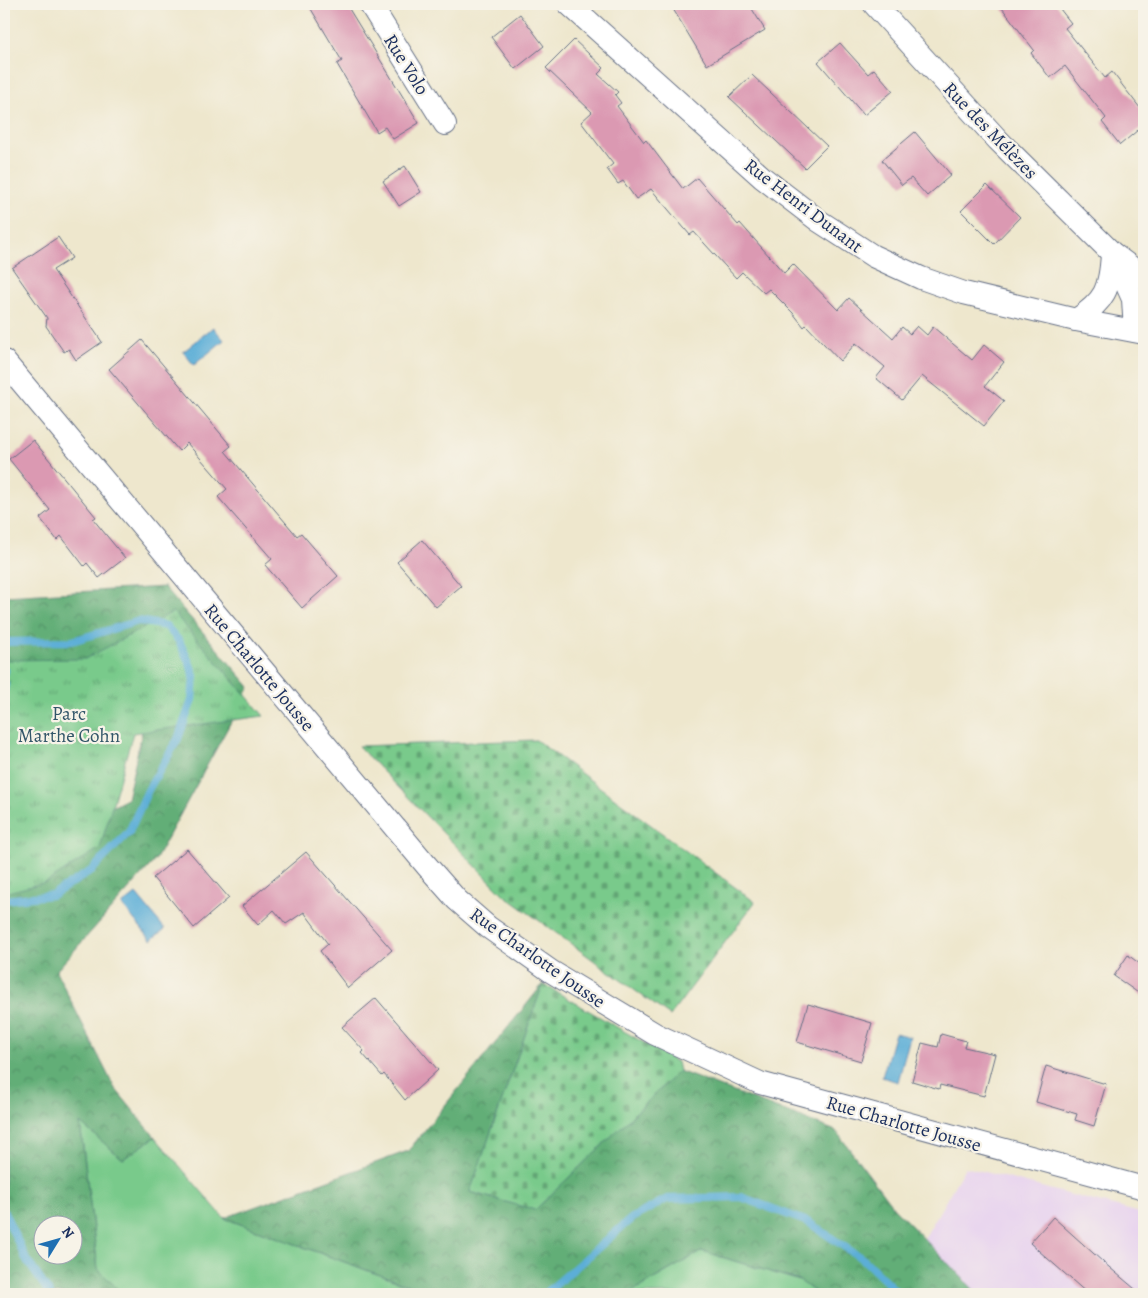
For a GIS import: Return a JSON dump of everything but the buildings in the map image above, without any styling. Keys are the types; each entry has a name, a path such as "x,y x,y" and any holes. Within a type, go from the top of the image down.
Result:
{"street":[{"name":"Rue Volo","path":"370,4 445,124"},
{"name":"Rue Henri Dunant","path":"570,4 764,178 819,221 873,256 921,278 964,293 1076,320 1140,332"},
{"name":"Rue des Mélèzes","path":"874,4 998,140 1112,254 1144,277"},
{"path":"1076,320 1092,310 1103,298 1110,280 1112,254"},
{"name":"Rue des Mélèzes","path":"1112,254 1133,300 1140,332"},
{"name":"Rue Charlotte Jousse","path":"4,361 427,866 457,900 488,927 552,972 655,1034 760,1082 1144,1188"}],"shaded area":[{"path":"965,1167 1144,1214 1144,1294 978,1294 924,1239"}],"green space":[{"path":"164,587 250,687 156,859 56,971 114,1087 155,1137 123,1159 80,1123 98,1269 123,1294 13,1294 4,1279 4,864 127,799 151,691 4,707 4,596"},
{"name":"Parc Marthe Cohn","path":"173,612 264,716 133,733 100,848 47,882 4,893 4,660 85,659"},
{"path":"536,740 755,902 670,1016 504,895 358,746"},
{"path":"543,984 470,1192 535,1210 679,1071 836,1131 893,1207 978,1294 818,1294 800,1281 702,1251 628,1294 432,1294 224,1218 408,1151"},
{"path":"543,984 677,1062 679,1071 535,1210 470,1192"},
{"path":"80,1122 123,1159 155,1137 224,1218 432,1294 123,1294 98,1269"},
{"path":"702,1251 800,1281 818,1294 628,1294"}],"water":[{"path":"213,327 224,340 194,365 183,352"},
{"path":"136,894 165,929 151,940 122,905"},
{"path":"895,1033 910,1037 898,1082 882,1077"}],"waterway":[{"path":"4,642 72,641 139,621 166,626 179,641 194,676 192,700 178,739 148,790 129,832 91,871 52,895 4,900"},
{"path":"4,689 5,684"},
{"path":"545,1294 632,1218 667,1199 741,1197 808,1222 864,1260 899,1294"},
{"path":"4,1212 26,1259 50,1294"}]}
